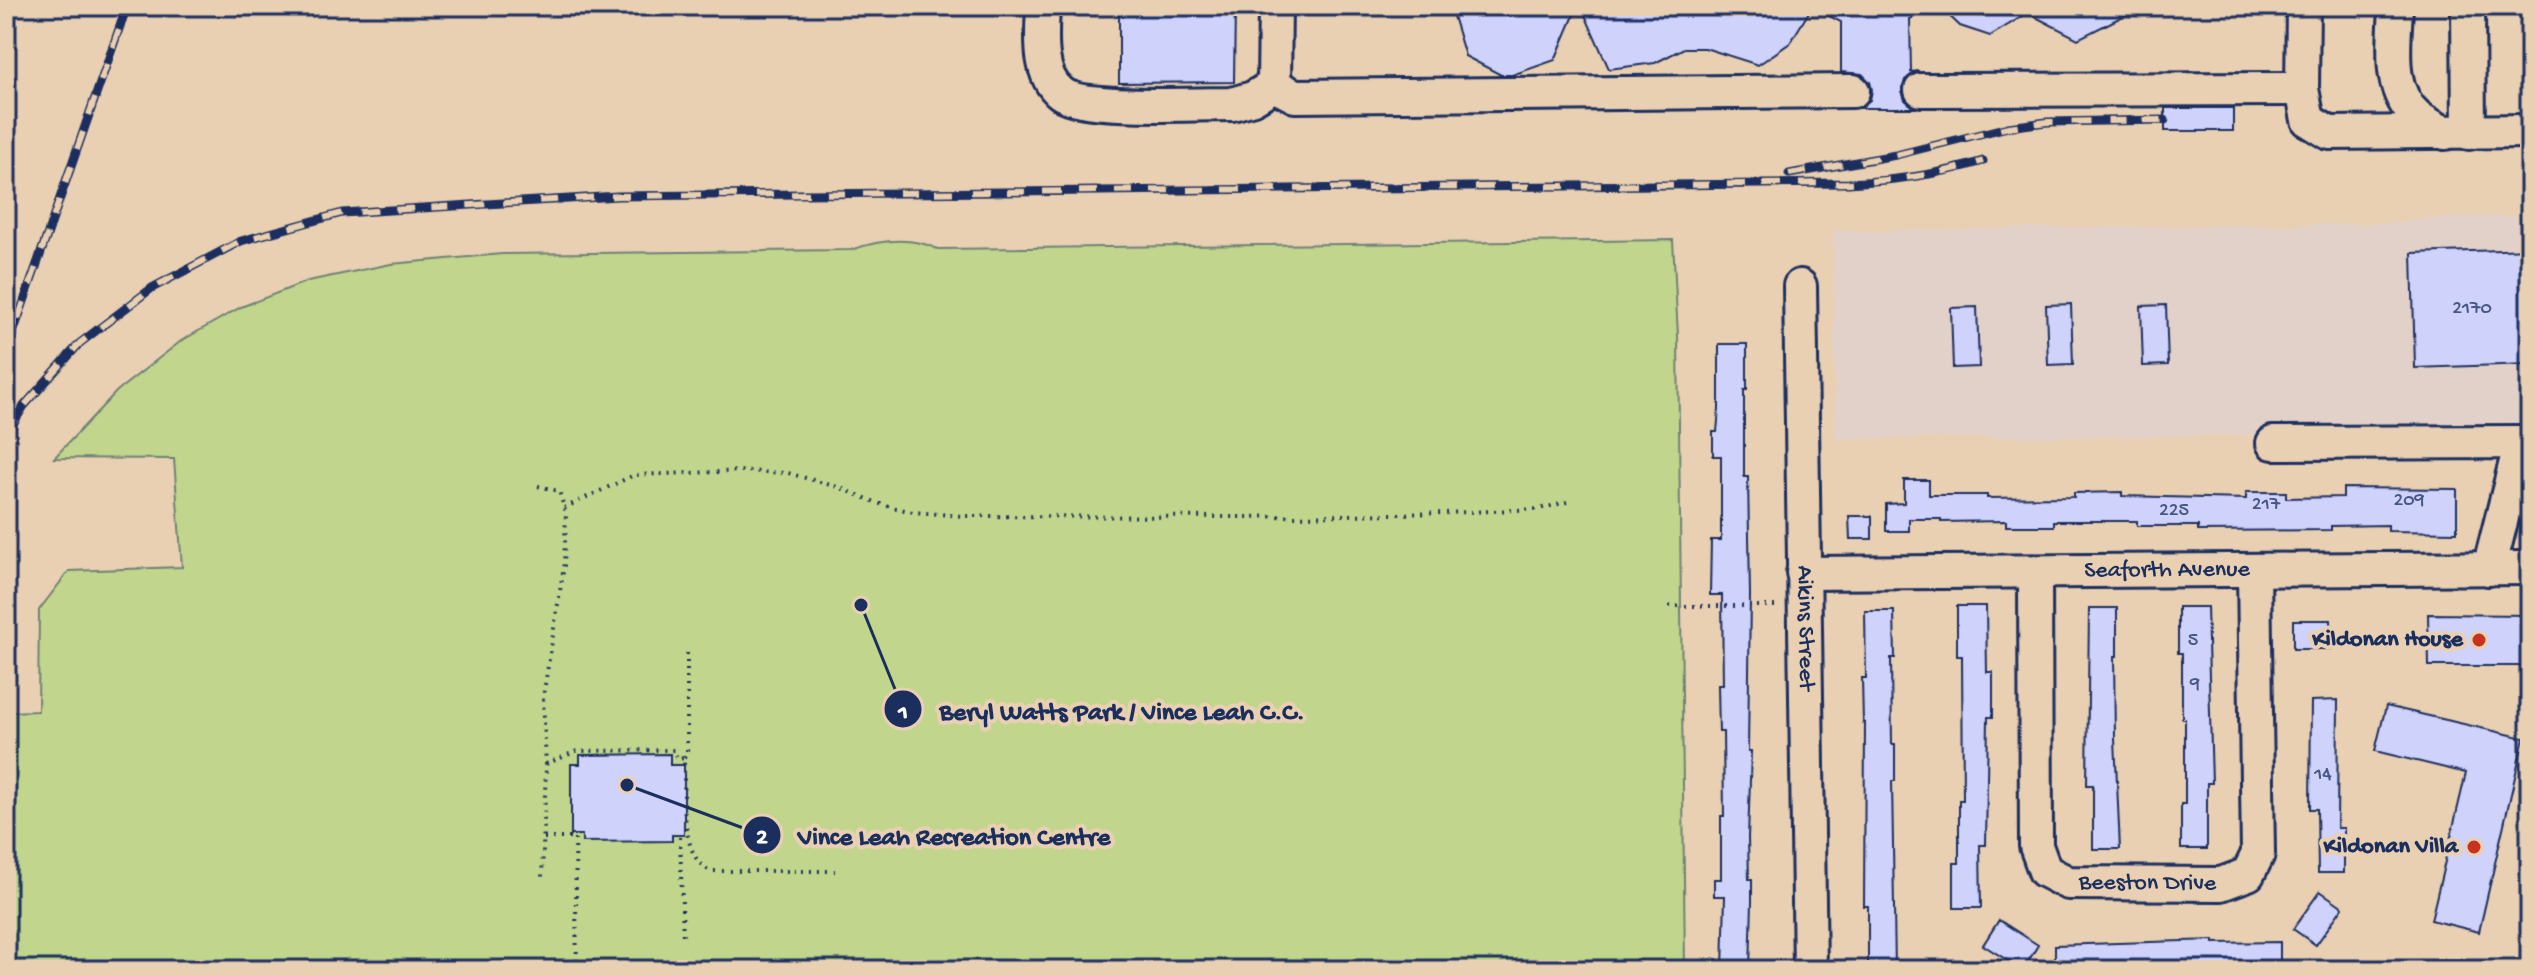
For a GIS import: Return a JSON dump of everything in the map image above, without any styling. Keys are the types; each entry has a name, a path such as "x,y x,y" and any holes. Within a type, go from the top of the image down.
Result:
{"street":[{"path":"1043,6 1042,44 1047,74 1061,94 1087,102 1232,104 1253,98 1274,85"},
{"path":"1274,85 1275,6"},
{"path":"2303,6 2302,89 2308,120 2329,133 2530,131"},
{"path":"2396,6 2394,61 2398,92 2416,116 2457,133"},
{"path":"2457,133 2468,6"},
{"path":"1274,85 1295,96 1853,91"},
{"path":"1921,90 2302,89"},
{"name":"Aikins Street","path":"1800,286 1810,970"},
{"path":"2273,443 2521,442 2489,569"},
{"name":"Seaforth Avenue","path":"1803,573 2530,568"},
{"name":"Beeston Drive","path":"2035,572 2036,846 2045,871 2068,883 2221,884 2248,874 2258,854 2254,571"}],"path":[{"path":"564,508 634,475 744,471 788,473 841,488 883,505 913,512 963,516 1243,517 1429,513 1539,509 1567,502"},
{"path":"538,486 559,491 564,508 564,566 543,697 546,764 542,877"},
{"path":"1669,606 1804,606"},
{"path":"687,649 687,754 684,758 687,843 702,868 711,871 835,871"},
{"path":"546,764 577,751 674,750 677,759 684,758"},
{"path":"680,837 683,941"},
{"path":"544,838 575,838 577,970"}],"shaded area":[{"path":"2530,215 2530,433 1835,439 1833,231 2399,223 2411,219"}],"green space":[{"path":"1673,240 1678,336 1685,970 6,970 6,712 38,711 39,610 69,571 182,567 174,459 54,458 117,391 181,341 241,307 308,281 391,264 502,254 851,250 894,241 917,242 938,249"}],"building":[{"path":"1119,6 1235,6 1234,82 1119,83"},
{"path":"1450,6 1578,6 1555,60 1512,75 1501,75 1465,56"},
{"path":"1581,6 1935,6 1910,19 1911,72 1919,71 1905,80 1902,91 1905,100 1915,108 1860,108 1870,100 1870,82 1862,74 1841,72 1841,22 1812,7 1790,43 1758,65 1705,48 1684,48 1655,63 1609,69"},
{"path":"1939,6 2143,6 2078,39 2028,13 1990,36 1960,26"},
{"path":"2165,108 2233,108 2233,131 2165,131"},
{"path":"2530,249 2530,364 2415,368 2412,253"},
{"path":"2071,304 2073,364 2048,365 2046,305"},
{"path":"2166,305 2168,365 2143,366 2141,306"},
{"path":"1977,307 1979,367 1953,368 1951,308"},
{"path":"1719,344 1747,344 1744,477 1748,477 1750,595 1750,970 1723,970 1725,896 1714,896 1714,879 1721,879 1721,816 1724,816 1723,732 1719,732 1718,685 1723,685 1722,595 1710,595 1711,540 1721,540 1721,456 1713,456 1713,432 1717,432 1719,409"},
{"path":"1904,480 1929,480 1929,495 1987,495 1987,498 2074,497 2074,493 2122,492 2122,496 2246,499 2246,492 2286,492 2286,498 2343,497 2343,488 2457,489 2457,532 2388,531 2388,525 2331,526 2331,530 2198,531 2198,526 2137,526 2137,521 2054,521 2054,526 2006,526 2006,521 1941,522 1941,519 1909,519 1909,531 1886,531 1886,504 1904,503"},
{"path":"1849,516 1872,516 1872,539 1850,539"},
{"path":"1957,606 1986,606 1987,672 1993,672 1993,717 1988,717 1986,845 1980,845 1981,908 1954,908 1954,863 1959,863 1959,800 1963,800 1962,656 1957,656"},
{"path":"2178,607 2207,607 2212,783 2207,783 2207,849 2181,849 2181,804 2185,804 2185,719 2182,719"},
{"path":"2089,608 2117,608 2115,739 2120,849 2093,849 2093,785 2087,785"},
{"path":"1865,611 1894,611 1895,658 1891,658 1892,744 1895,744 1895,781 1892,781 1895,970 1868,970 1868,906 1864,906 1865,723 1862,678 1866,678"},
{"name":"Kildonan House","path":"2428,614 2530,615 2530,666 2429,666"},
{"path":"2293,620 2331,620 2331,649 2293,649"},
{"path":"2338,700 2337,828 2344,828 2344,873 2318,873 2317,809 2310,809 2311,701"},
{"name":"Kildonan Villa","path":"2386,706 2524,738 2479,932 2431,920 2466,773 2375,751"},
{"path":"670,754 670,765 684,765 684,835 672,835 672,841 582,842 582,835 571,835 571,764 580,764 580,755"},
{"path":"2320,891 2343,907 2316,945 2293,929"},
{"path":"1999,920 2038,945 2023,970 1983,945"},
{"path":"2214,940 2214,943 2280,942 2280,970 2055,970 2055,945"}],"railway":[{"path":"6,353 127,6"},
{"path":"1789,174 1896,155 2008,127 2047,122 2165,120"},
{"path":"6,435 24,406 80,343 152,288 241,241 342,213 618,196 1849,183 1917,176 1983,161"}],"place":[{"name":"Beryl Watts Park / Vince Leah C.C.","path":"861,605"},
{"name":"Kildonan House","path":"2479,640"},
{"name":"Vince Leah Recreation Centre","path":"627,785"},
{"name":"Kildonan Villa","path":"2474,847"}]}
